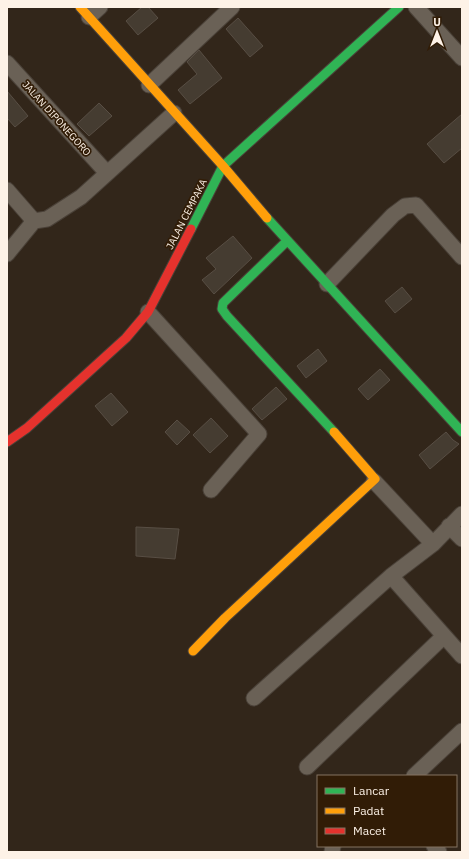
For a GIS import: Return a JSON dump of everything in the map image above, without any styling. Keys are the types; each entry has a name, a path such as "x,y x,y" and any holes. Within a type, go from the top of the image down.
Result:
{"street":[{"path":"149,85 232,7"},
{"name":"JALAN CEMPAKA","path":"7,442 28,428 126,338 148,312 223,166 399,7"},
{"path":"416,7 462,58"},
{"path":"90,10 149,85 223,166 286,242 327,284 462,432"},
{"name":"JALAN DIPONEGORO","path":"7,63 107,173"},
{"path":"7,190 34,220 44,220 59,212 80,197 174,113"},
{"path":"327,284 393,215 406,206 416,205 462,257"},
{"path":"7,254 34,220"},
{"path":"286,242 223,303 222,309 341,440 374,478 374,481 433,544"},
{"path":"148,312 259,434 211,490"},
{"path":"193,651 231,613 374,481"},
{"path":"254,698 391,576 433,544 462,514"},
{"path":"450,526 462,539"},
{"path":"391,576 462,656"},
{"path":"307,767 444,636"},
{"path":"415,775 462,731"}],"building":[{"path":"142,7 148,7 158,18 138,35 126,21"},
{"path":"238,18 263,46 250,57 226,29"},
{"path":"199,50 222,78 190,104 178,90 197,74 187,62"},
{"path":"7,91 28,116 15,127 7,118"},
{"path":"99,103 112,116 89,136 77,124"},
{"path":"462,114 462,148 444,163 427,144"},
{"path":"233,236 252,258 214,294 202,280 216,269 206,258"},
{"path":"402,287 412,299 395,313 385,301"},
{"path":"318,349 327,361 306,378 297,366"},
{"path":"380,369 390,380 368,400 358,389"},
{"path":"276,387 287,399 262,420 252,409"},
{"path":"111,393 128,412 112,426 95,406"},
{"path":"211,418 228,436 210,453 193,435"},
{"path":"177,420 190,432 177,445 165,432"},
{"path":"446,432 459,444 430,469 419,455"},
{"path":"136,527 179,529 175,559 136,556"}],"traffic: fast":[{"path":"191,229 223,166 399,7"},
{"path":"267,218 462,432"},
{"path":"287,241 223,303 222,309 334,432"}],"traffic: slow":[{"path":"80,7 223,166 267,218"},
{"path":"193,651 225,618 375,479 334,432"}],"traffic: jam":[{"path":"7,442 27,428 126,338 148,312 191,229"}]}
